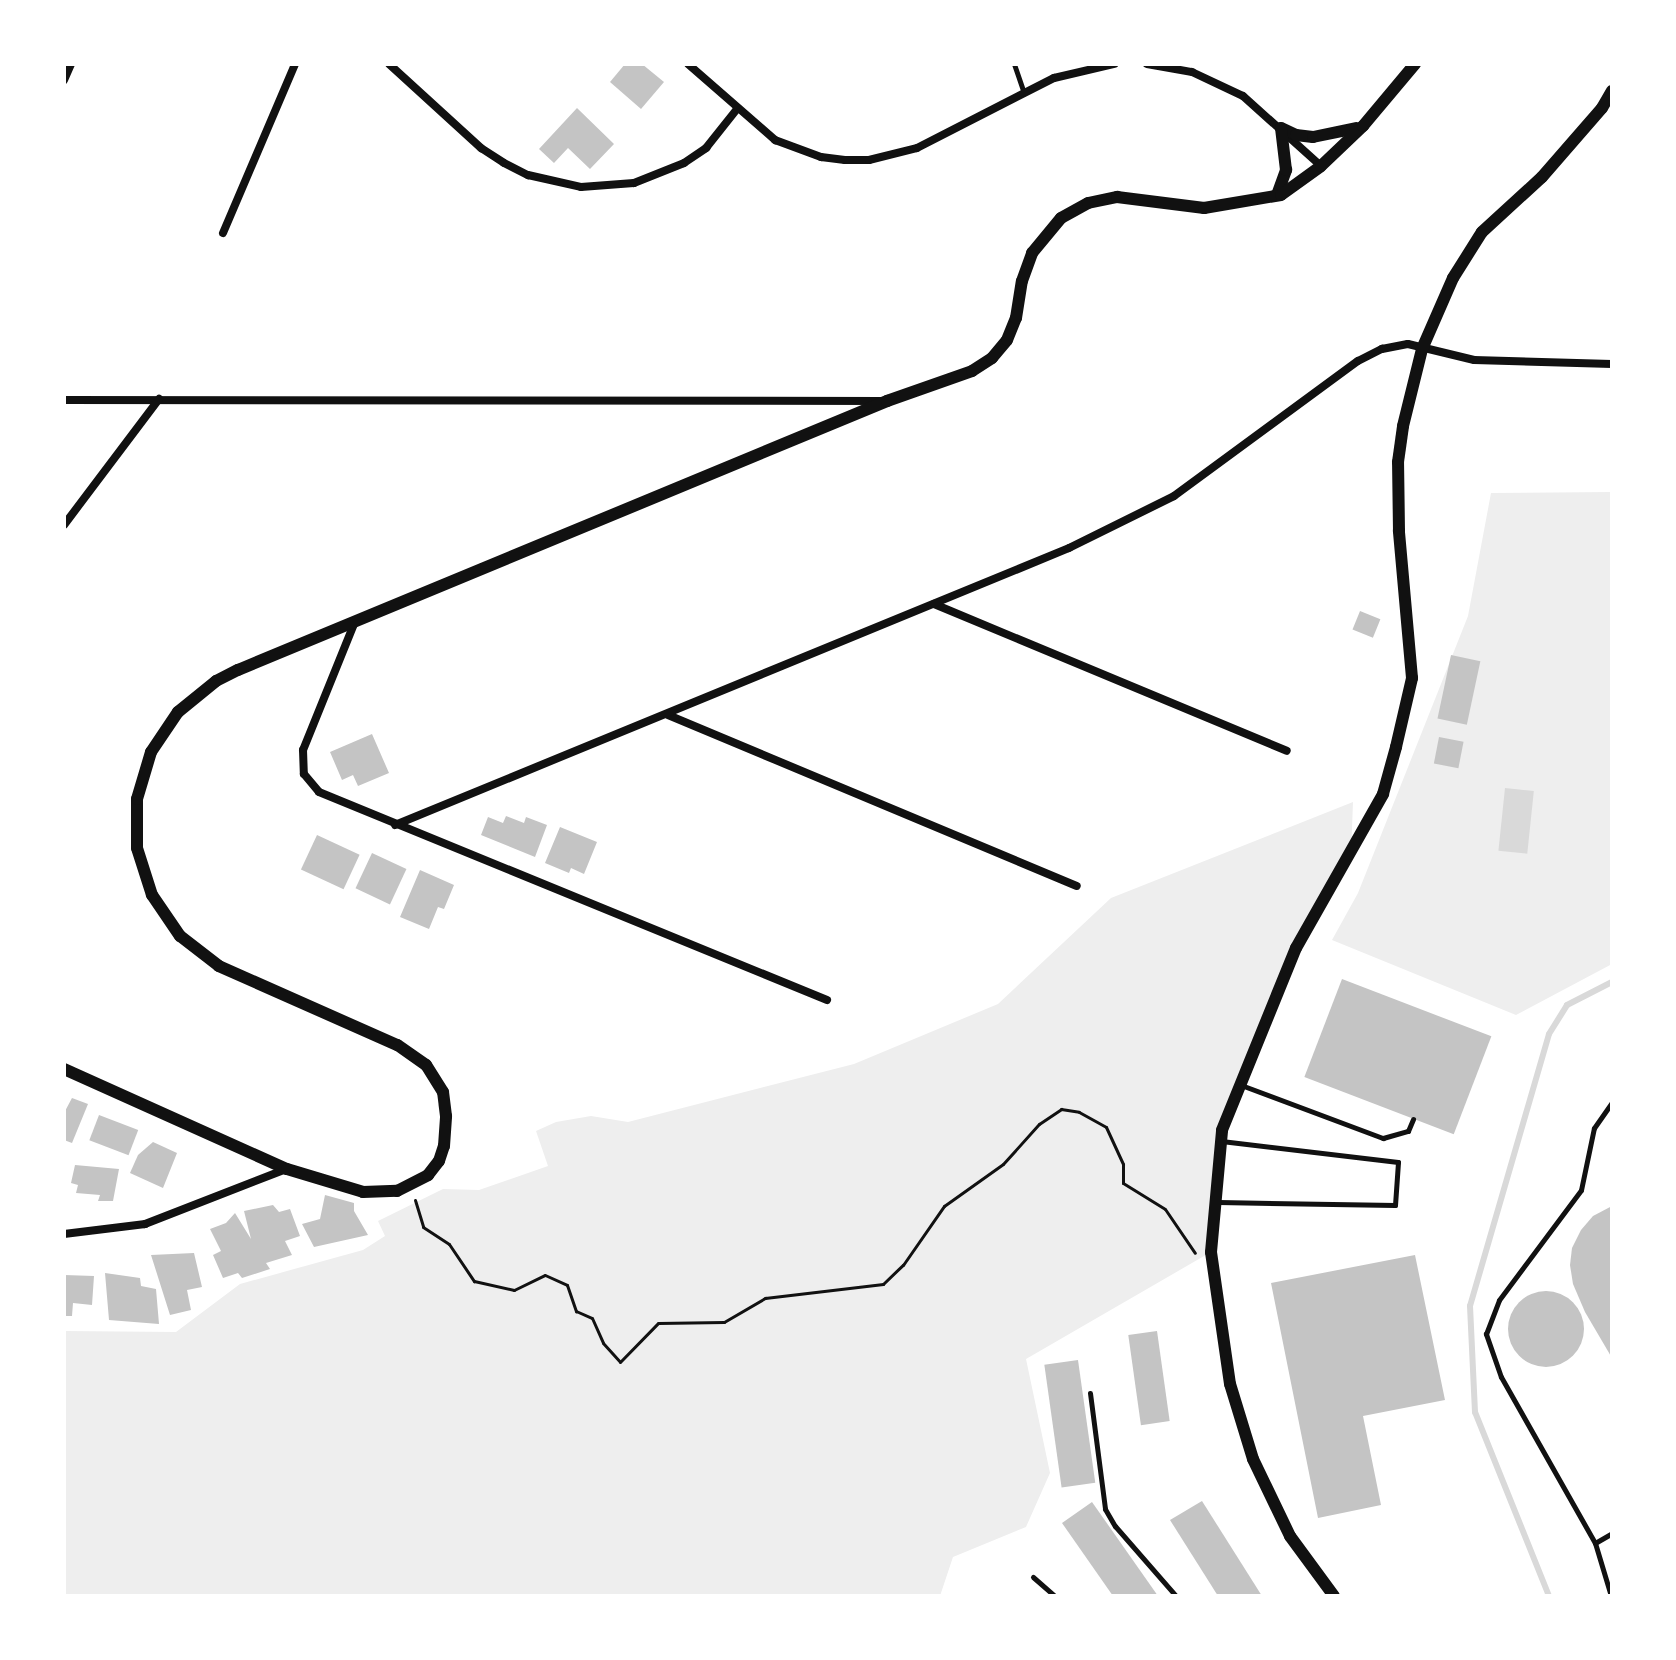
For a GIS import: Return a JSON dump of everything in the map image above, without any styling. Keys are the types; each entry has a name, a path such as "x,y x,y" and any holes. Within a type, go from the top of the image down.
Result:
{"street":[{"path":"64,80 71,64"},
{"path":"223,233 295,64"},
{"path":"389,64 481,148 504,163 528,175 581,187 634,183 672,169 706,148 737,109"},
{"path":"688,64 775,140 821,157 869,160 917,148 1024,93 1081,69 1114,64"},
{"path":"1147,64 1192,72 1243,96 1321,166"},
{"path":"64,1069 287,1169 363,1192 384,1193 410,1185 428,1175 439,1161 444,1146 446,1107 433,1072 408,1050 219,966 198,953 172,926 152,895 137,848 135,824 142,775 163,731 178,712 196,695 227,675 887,401 961,376 992,358 1013,329 1032,253 1050,228 1074,210 1117,197 1204,208 1277,196 1321,166 1363,126 1415,64"},
{"path":"1334,1596 1290,1536 1253,1459 1230,1384 1211,1252 1221,1141 1240,1084 1296,948 1383,794 1396,747 1412,678 1399,531 1398,462 1403,426 1422,349 1453,278 1482,232 1542,177 1602,108 1612,91"},
{"path":"1281,128 1296,135 1326,137 1363,126"},
{"path":"1277,196 1286,170 1281,128"},
{"path":"395,825 1069,548 1174,496 1370,354 1408,344 1474,360 1612,364"},
{"path":"64,525 159,399"},
{"path":"64,400 887,401"},
{"path":"933,604 1287,751"},
{"path":"354,624 303,750 303,768 310,784 319,792 827,1000"},
{"path":"668,715 1077,886"},
{"path":"64,1234 145,1224 287,1169"}],"lane":[{"path":"1014,64 1024,93"},
{"path":"1240,1084 1383,1138 1408,1131 1413,1119"},
{"path":"1611,1596 1595,1543 1501,1377 1486,1334 1499,1300 1581,1190 1594,1128 1612,1102"},
{"path":"1217,1201 1395,1205 1398,1162 1221,1141"},
{"path":"1090,1393 1105,1509 1115,1526 1176,1596"},
{"path":"1595,1543 1612,1533"},
{"path":"1033,1577 1055,1596"}],"path":[{"path":"410,1185 423,1227 449,1244 474,1281 514,1290 545,1275 567,1285 576,1311 592,1318 603,1343 620,1362 658,1323 724,1322 765,1298 883,1284 903,1265 944,1206 1003,1164 1039,1124 1061,1109 1079,1112 1106,1127 1123,1164 1123,1183 1165,1209 1196,1254 1211,1252"}],"shaded area":[{"path":"1612,492 1612,964 1516,1015 1332,940 1358,893 1468,616 1491,493"},
{"path":"1505,788 1534,791 1527,854 1498,851"},
{"path":"1353,802 1351,855 1296,948 1222,1130 1211,1252 1026,1359 1050,1473 1026,1527 953,1557 940,1596 64,1596 64,1331 176,1332 240,1284 363,1250 385,1236 378,1221 443,1189 479,1190 548,1166 536,1131 556,1122 591,1116 628,1122 854,1064 998,1004 1111,898"}],"building":[{"path":"625,64 642,64 664,82 641,109 610,82"},
{"path":"577,108 614,144 590,169 568,148 554,163 539,149"},
{"path":"1360,611 1380,619 1373,638 1353,630"},
{"path":"1451,655 1480,661 1467,725 1437,719"},
{"path":"372,734 389,773 358,786 353,775 342,780 330,752"},
{"path":"1439,737 1464,742 1458,768 1434,764"},
{"path":"506,816 524,823 526,817 547,825 535,857 481,835 488,817 503,823"},
{"path":"560,827 597,842 584,874 571,868 569,873 545,863"},
{"path":"317,835 360,855 344,889 301,869"},
{"path":"372,853 406,869 390,904 356,888"},
{"path":"420,870 454,885 444,909 438,907 429,929 400,917"},
{"path":"1342,979 1491,1036 1454,1134 1304,1077"},
{"path":"72,1098 88,1104 72,1143 64,1140 64,1113"},
{"path":"99,1115 138,1130 129,1155 89,1140"},
{"path":"153,1142 177,1153 163,1188 130,1173 138,1155"},
{"path":"75,1165 119,1169 113,1201 98,1201 100,1195 76,1193 78,1185 71,1183"},
{"path":"325,1195 354,1203 354,1211 368,1235 314,1247 302,1224 320,1219"},
{"path":"273,1205 279,1212 290,1209 300,1236 285,1241 292,1255 266,1263 270,1269 242,1278 238,1273 223,1278 213,1255 221,1251 210,1229 226,1223 235,1213 251,1239 244,1211"},
{"path":"1612,1206 1612,1358 1585,1312 1573,1284 1570,1265 1572,1248 1581,1230 1593,1216"},
{"path":"194,1253 202,1287 187,1290 191,1310 170,1315 151,1255"},
{"path":"1415,1255 1445,1400 1363,1416 1381,1505 1318,1518 1271,1283"},
{"path":"105,1273 140,1278 141,1286 156,1289 159,1324 109,1320"},
{"path":"64,1275 94,1276 92,1305 73,1303 72,1316 64,1316"},
{"path":"1539,1291 1553,1291 1567,1297 1578,1308 1584,1329 1581,1344 1573,1356 1553,1367 1539,1367 1525,1361 1514,1350 1508,1336 1508,1322 1514,1308 1525,1297"},
{"path":"1157,1331 1170,1421 1141,1425 1128,1335"},
{"path":"1078,1360 1095,1483 1062,1488 1044,1365"},
{"path":"1202,1501 1262,1596 1218,1596 1170,1520"},
{"path":"1092,1502 1158,1596 1113,1596 1062,1523"}],"waterway":[{"path":"1549,1596 1475,1412 1470,1306 1549,1034 1567,1005 1612,982"}]}
